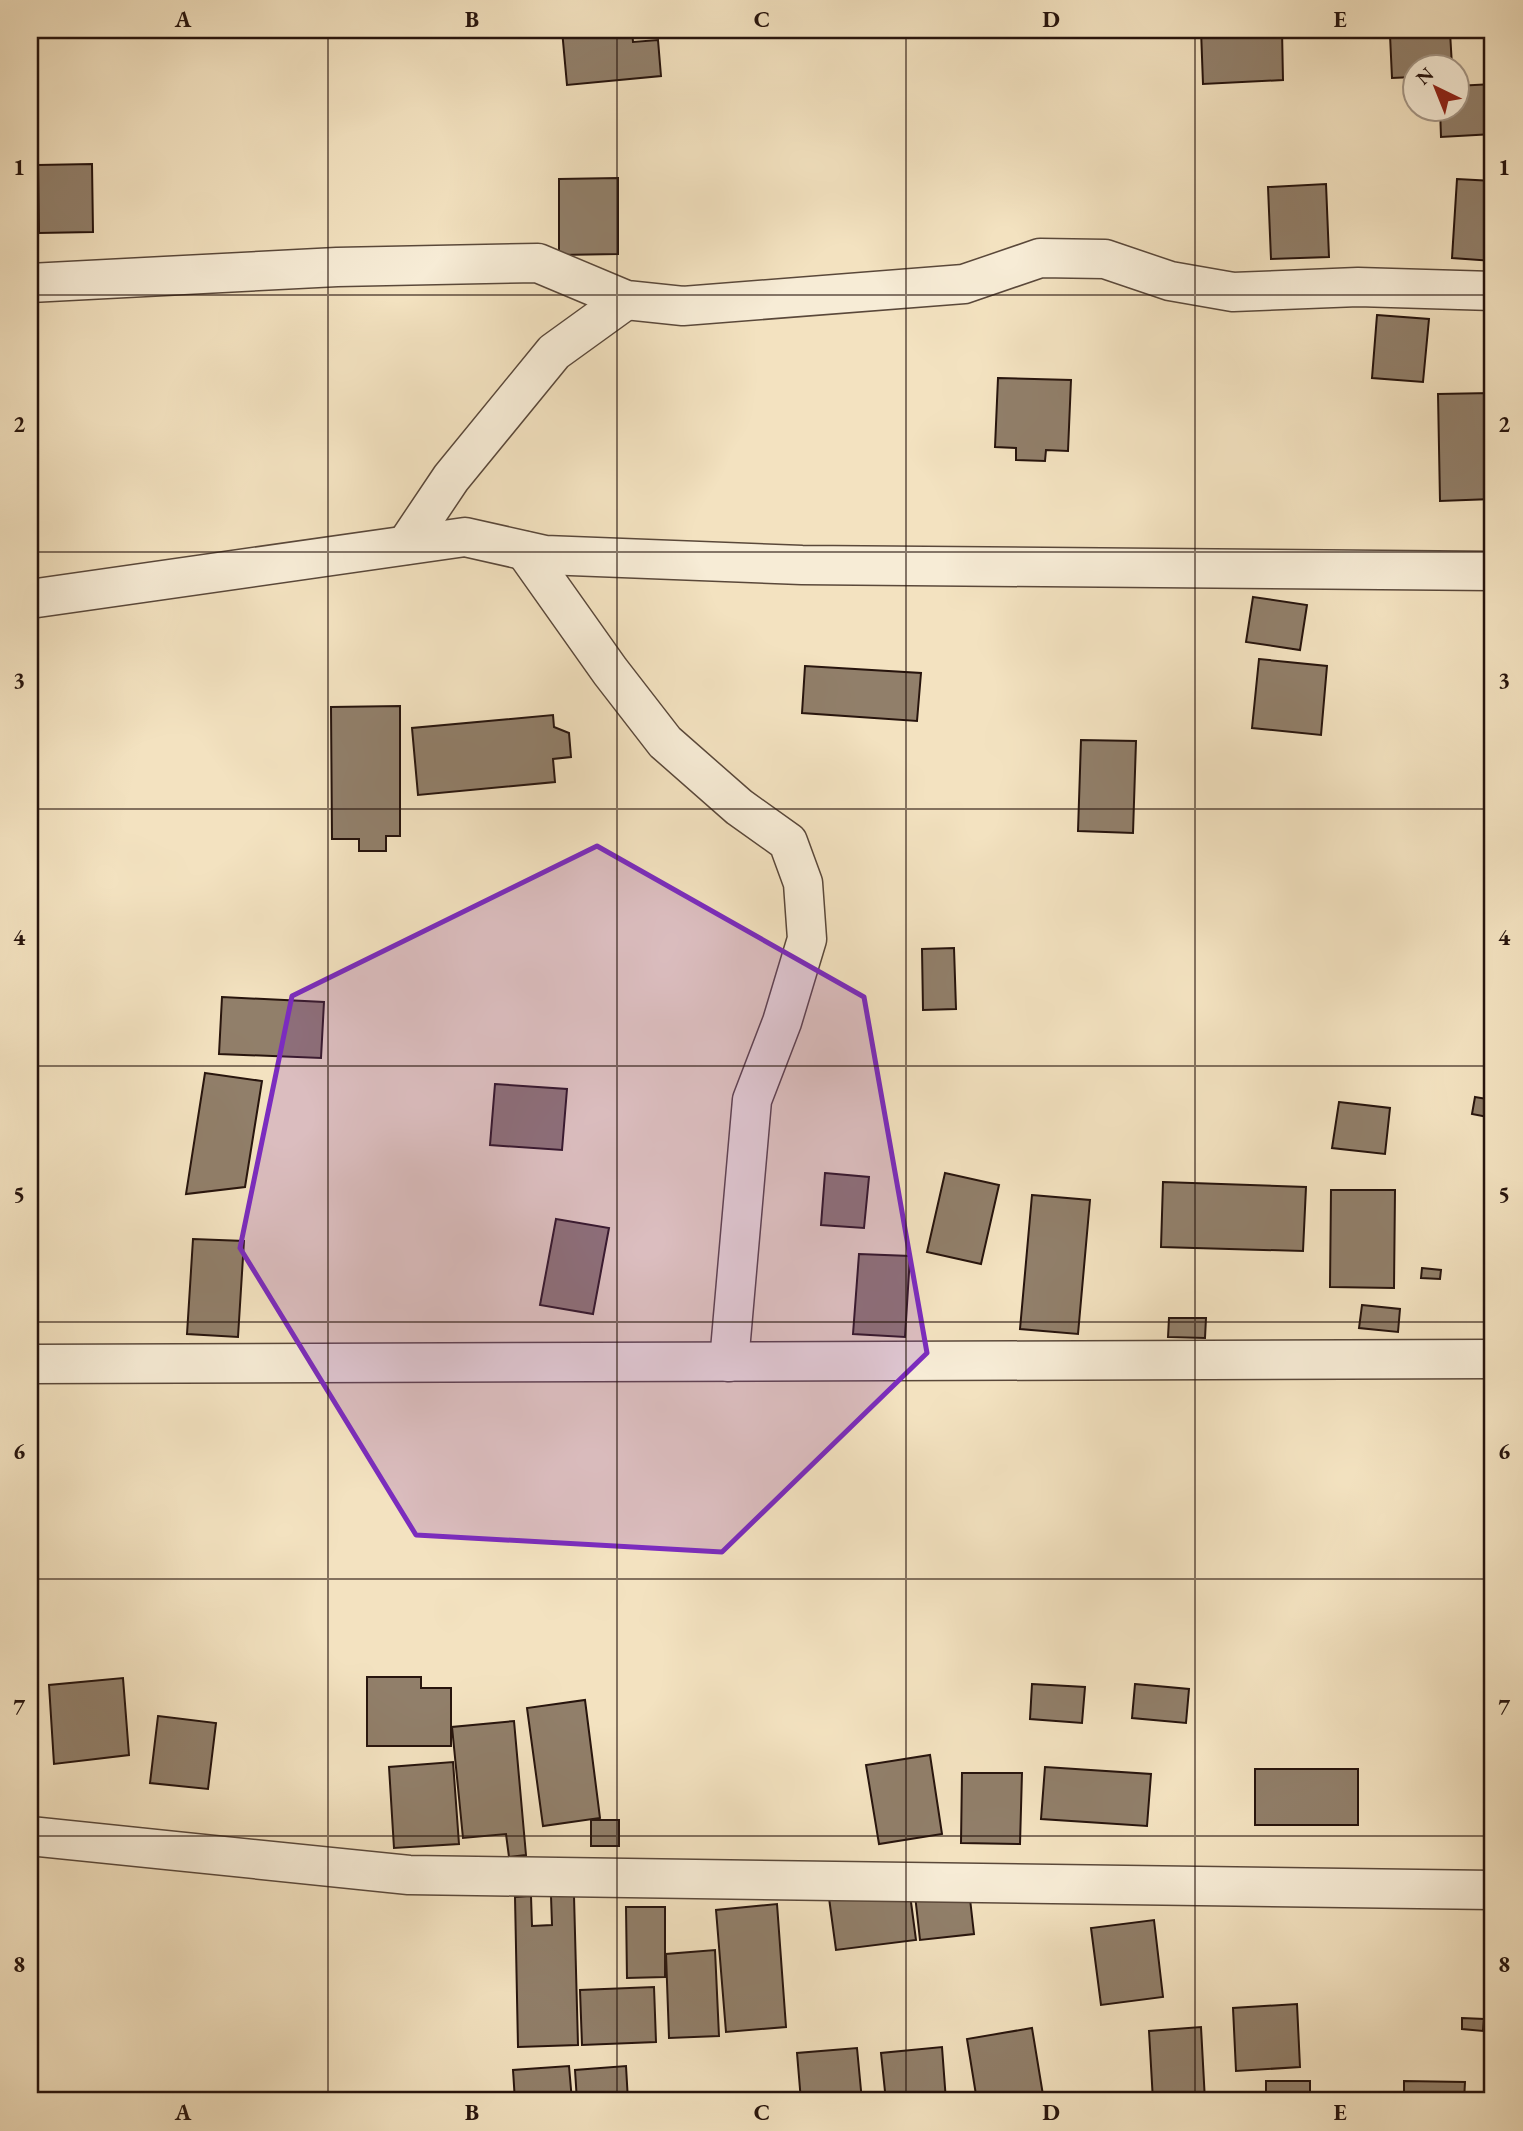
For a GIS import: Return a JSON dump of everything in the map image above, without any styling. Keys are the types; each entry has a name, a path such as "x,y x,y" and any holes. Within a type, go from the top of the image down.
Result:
{"street":[{"path":"30,284 337,267 538,263 626,300 683,306 964,284 1040,258 1105,259 1170,281 1233,292 1359,287 1493,291"},
{"path":"406,545 451,478 554,352 626,300"},
{"path":"30,599 465,537 545,555 802,565 1493,572"},
{"path":"525,551 664,743 739,807 788,842 803,883 807,939 782,1022 752,1100 729,1362"},
{"path":"30,1364 1493,1359"},
{"path":"30,1836 409,1875 1493,1890"}],"highlighted area":[{"path":"597,846 864,997 927,1353 722,1552 416,1535 240,1248 292,996"}],"building":[{"path":"562,30 632,30 633,42 658,40 661,76 567,85"},
{"path":"1201,30 1282,30 1283,80 1203,84"},
{"path":"1450,32 1451,52 1400,52 1400,78 1392,78 1390,35"},
{"path":"1493,84 1493,134 1441,137 1440,122 1470,122 1470,85"},
{"path":"92,164 93,232 39,233 38,165"},
{"path":"618,178 618,254 559,255 559,179"},
{"path":"1457,179 1493,181 1493,261 1452,258"},
{"path":"1326,184 1329,257 1271,259 1268,187"},
{"path":"1377,315 1429,319 1423,382 1372,378"},
{"path":"998,378 1071,380 1068,451 1046,450 1045,461 1016,460 1016,448 995,447"},
{"path":"1491,393 1492,499 1440,501 1438,394"},
{"path":"1253,597 1307,605 1300,650 1246,642"},
{"path":"1259,659 1327,666 1321,735 1252,728"},
{"path":"805,666 921,673 917,721 802,713"},
{"path":"400,706 400,836 386,836 386,851 359,851 359,839 332,839 331,707"},
{"path":"553,715 554,727 569,733 571,757 553,759 555,782 418,795 412,728"},
{"path":"1081,740 1136,741 1133,833 1078,831"},
{"path":"954,948 956,1009 923,1010 922,949"},
{"path":"222,997 324,1002 321,1058 219,1054"},
{"path":"205,1073 262,1081 245,1187 186,1194"},
{"path":"495,1084 567,1089 562,1150 490,1145"},
{"path":"1475,1097 1493,1100 1493,1118 1472,1114"},
{"path":"1339,1102 1390,1108 1385,1154 1332,1148"},
{"path":"825,1173 869,1177 864,1228 821,1225"},
{"path":"945,1173 999,1185 981,1264 927,1252"},
{"path":"1163,1182 1306,1187 1303,1251 1161,1247"},
{"path":"1331,1190 1395,1190 1394,1288 1330,1287"},
{"path":"1032,1195 1090,1200 1078,1334 1020,1329"},
{"path":"556,1219 609,1228 593,1314 540,1305"},
{"path":"193,1239 244,1241 238,1337 187,1334"},
{"path":"859,1254 910,1256 905,1337 853,1334"},
{"path":"1422,1268 1441,1270 1440,1279 1421,1278"},
{"path":"1362,1305 1400,1309 1398,1332 1359,1328"},
{"path":"1169,1318 1206,1318 1205,1338 1168,1337"},
{"path":"367,1677 421,1677 421,1688 451,1688 451,1746 367,1746"},
{"path":"123,1678 129,1755 54,1764 49,1685"},
{"path":"1032,1684 1085,1687 1082,1723 1030,1719"},
{"path":"1135,1684 1189,1689 1186,1723 1132,1718"},
{"path":"585,1700 600,1818 543,1826 527,1708"},
{"path":"158,1716 216,1723 208,1789 150,1783"},
{"path":"514,1721 526,1855 509,1857 506,1834 463,1838 452,1727"},
{"path":"930,1755 942,1834 879,1844 866,1765"},
{"path":"453,1762 459,1844 394,1848 389,1767"},
{"path":"1045,1767 1151,1774 1147,1826 1041,1819"},
{"path":"1255,1769 1358,1769 1358,1825 1255,1825"},
{"path":"962,1773 1022,1773 1020,1844 961,1843"},
{"path":"591,1820 619,1820 619,1846 591,1846"},
{"path":"909,1887 916,1940 836,1950 829,1898"},
{"path":"969,1890 974,1934 920,1940 915,1895"},
{"path":"531,1896 532,1926 552,1925 551,1896 574,1896 578,2045 518,2047 515,1897"},
{"path":"777,1904 786,2027 726,2032 716,1910"},
{"path":"626,1907 665,1907 665,1977 627,1978"},
{"path":"1154,1920 1163,1997 1101,2005 1091,1928"},
{"path":"715,1950 719,2036 669,2038 666,1954"},
{"path":"654,1987 656,2042 582,2045 580,1990"},
{"path":"1297,2004 1300,2067 1236,2071 1233,2008"},
{"path":"1462,2018 1484,2019 1483,2031 1462,2029"},
{"path":"1201,2027 1205,2101 1153,2101 1149,2031"},
{"path":"1032,2028 1044,2101 977,2101 967,2039"},
{"path":"942,2047 946,2101 886,2101 881,2053"},
{"path":"857,2048 862,2101 801,2101 797,2053"},
{"path":"569,2066 572,2101 515,2101 513,2070"},
{"path":"626,2066 628,2101 577,2101 575,2070"},
{"path":"1266,2081 1310,2081 1310,2101 1266,2101"},
{"path":"1404,2081 1465,2082 1464,2101 1404,2101"}]}
